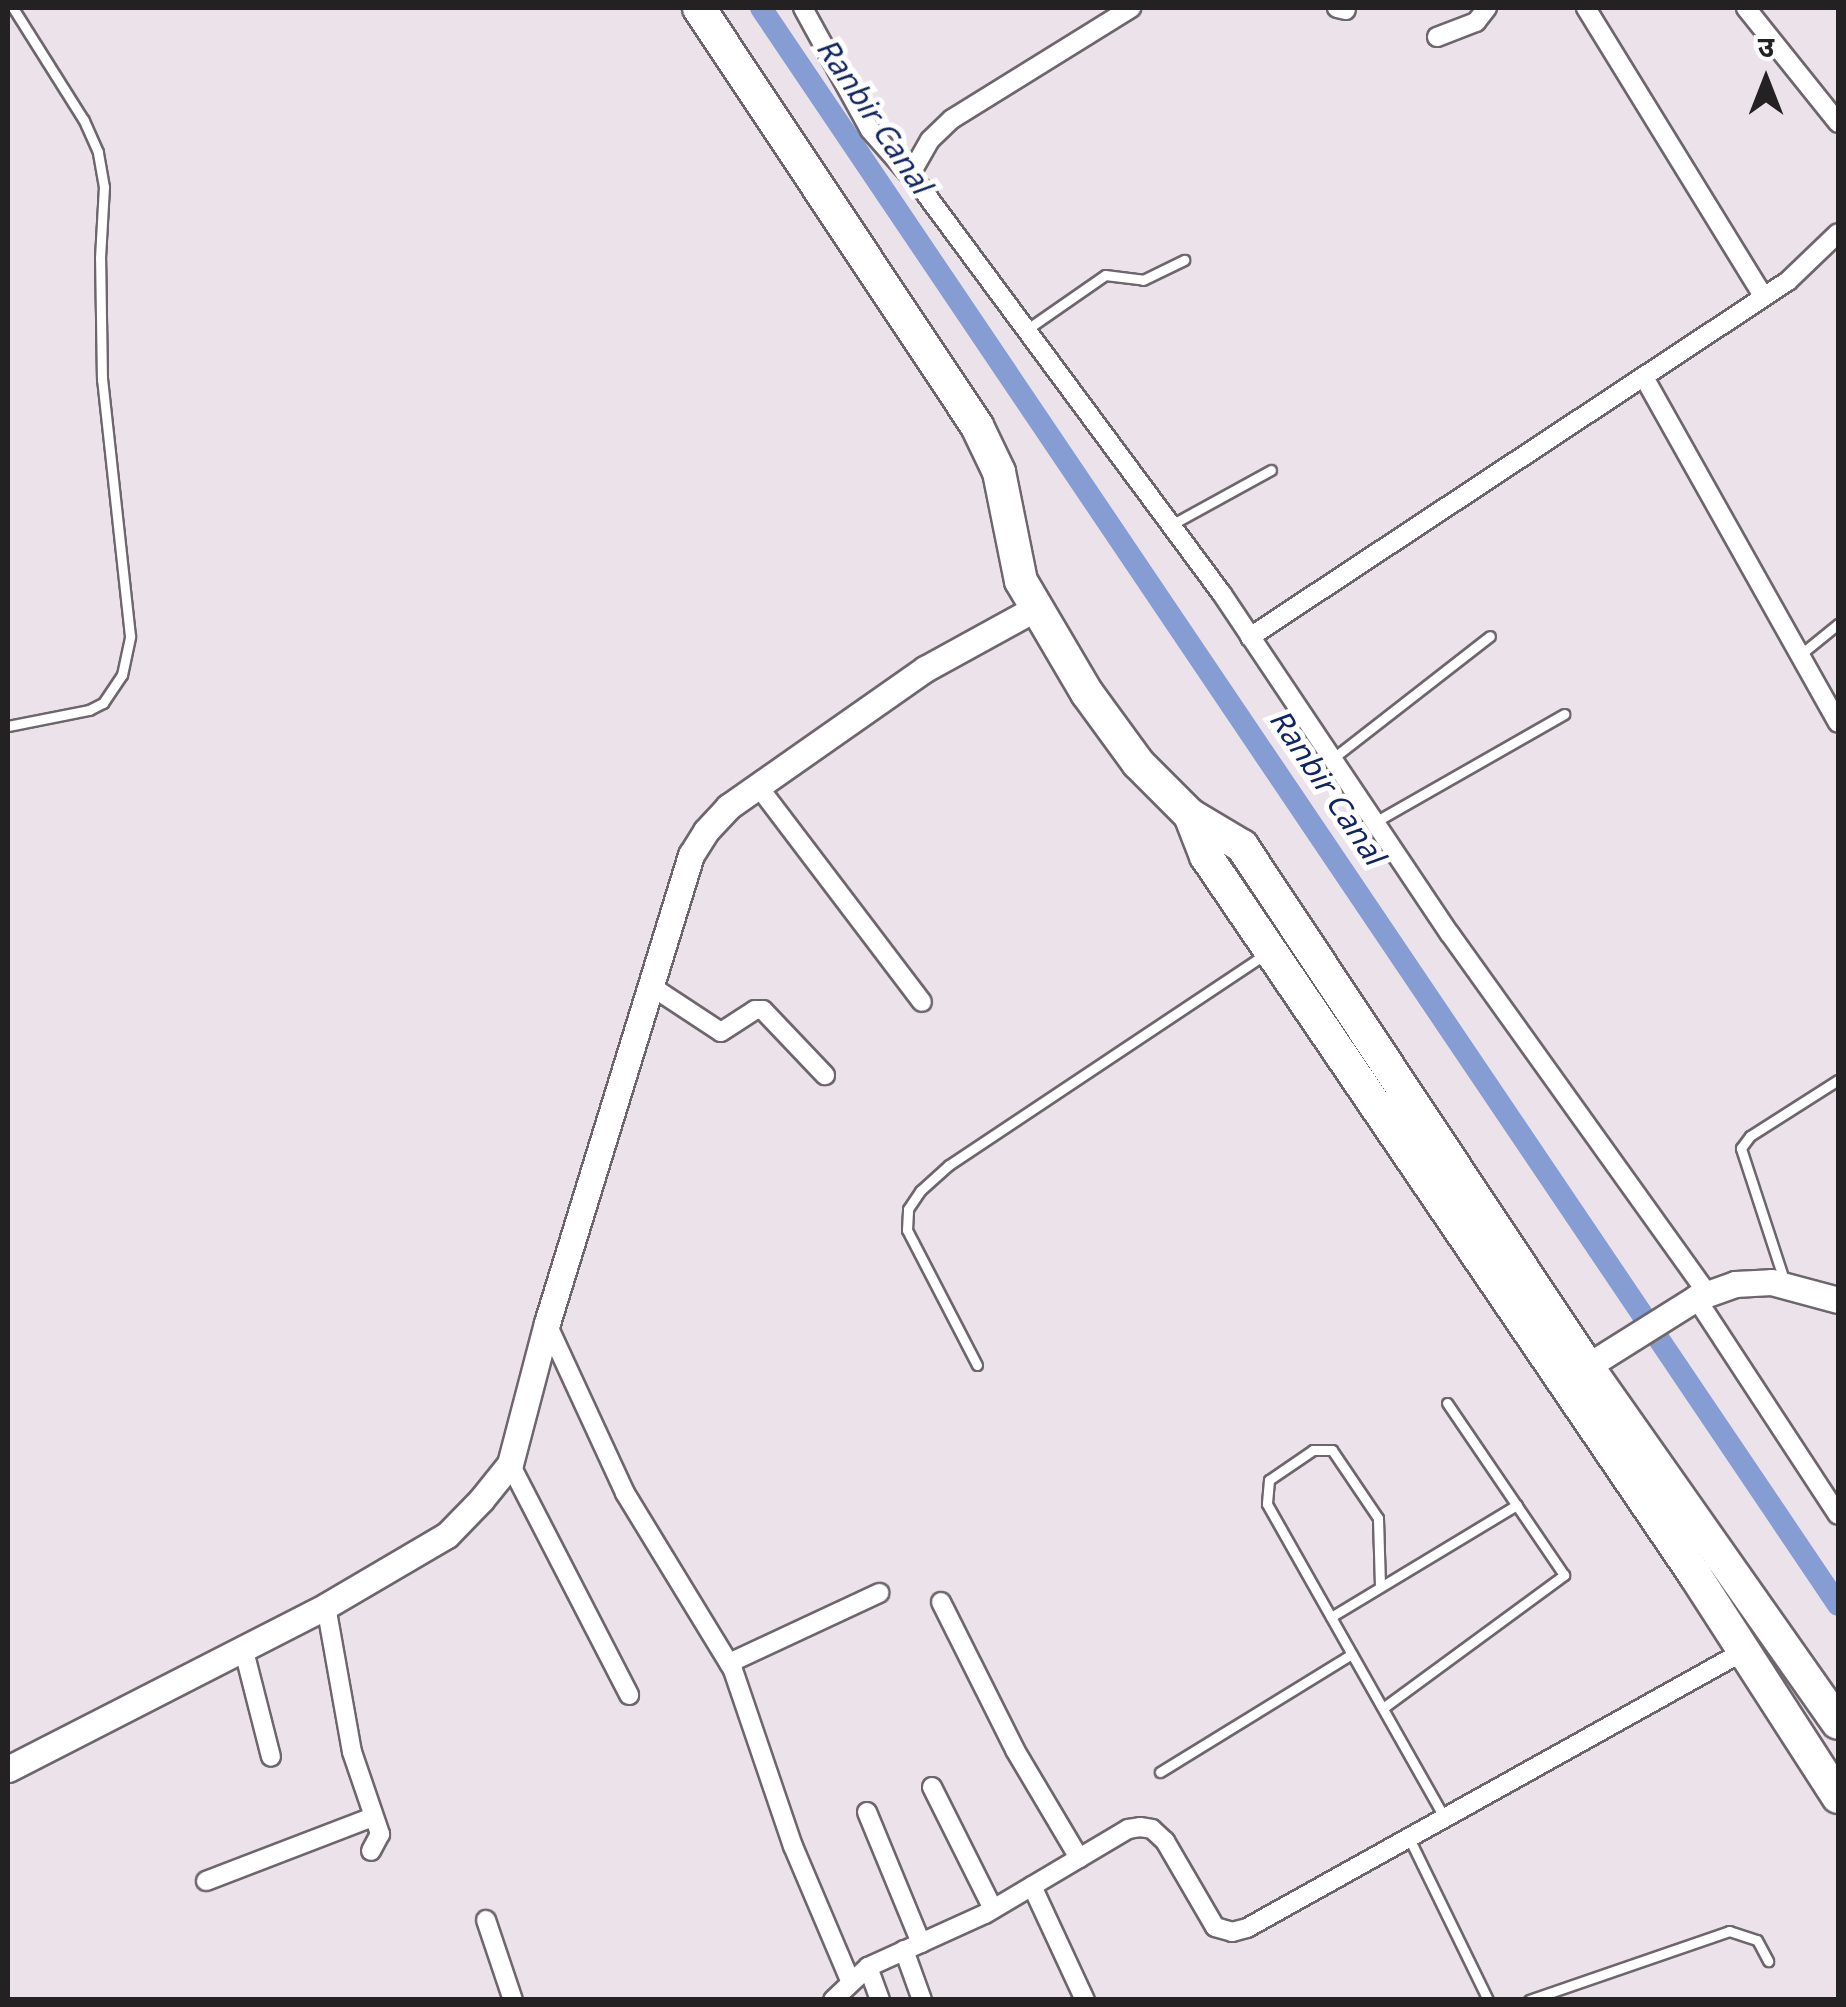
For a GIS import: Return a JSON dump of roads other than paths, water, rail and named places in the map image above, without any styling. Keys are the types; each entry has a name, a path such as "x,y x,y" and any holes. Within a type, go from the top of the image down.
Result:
{"highway":[{"path":"698,8 977,426 998,472 1012,554 1034,608 1119,739 1190,814 1242,846 1695,1575 1838,1797"},
{"path":"1190,814 1206,856 1270,951 1574,1375 1838,1723"}],"street":[{"path":"804,8 870,130 910,175 1250,637 1702,1296 1838,1515"},
{"path":"910,175 930,140 952,119 1131,8"},
{"path":"1437,37 1476,22 1488,8"},
{"path":"1586,8 1764,297"},
{"path":"1746,8 1838,123"},
{"path":"1250,637 1764,297 1838,233"},
{"path":"1645,378 1838,723"},
{"path":"8,1769 244,1651 447,1535 510,1464 547,1324 654,988 691,855 728,807 925,669 1034,608"},
{"path":"758,786 922,1002"},
{"path":"654,988 721,1032 755,1010 763,1010 825,1075"},
{"path":"1574,1375 1702,1296 1735,1284 1786,1285 1838,1300"},
{"path":"547,1324 625,1493 729,1663 744,1696 793,1846 850,1980"},
{"path":"510,1464 629,1695"},
{"path":"729,1663 880,1593"},
{"path":"941,1602 1015,1750 1079,1858"},
{"path":"326,1606 352,1752 380,1838 371,1852"},
{"path":"244,1651 270,1757"},
{"path":"833,2000 868,1967 993,1910 1128,1829 1152,1829 1165,1841 1215,1927 1232,1932 1247,1928 1744,1651"},
{"path":"932,1787 993,1910"},
{"path":"867,1812 913,1947 922,2000"},
{"path":"206,1881 373,1817"},
{"path":"1032,1886 1085,2000"},
{"path":"486,1920 513,2000"},
{"path":"868,1967 880,2000"}],"lane":[{"path":"8,726 103,703 122,675 130,636 102,380 100,258 104,187 98,152 84,119 13,8"},
{"path":"1026,330 1105,275 1143,280 1184,260"},
{"path":"1171,525 1271,470"},
{"path":"1798,656 1838,624"},
{"path":"1332,758 1490,636"},
{"path":"1375,822 1564,714"},
{"path":"978,1364 906,1230 908,1210 920,1190 949,1164 1270,951"},
{"path":"1786,1285 1741,1148 1750,1136 1838,1080"},
{"path":"1382,1708 1562,1579 1561,1568 1447,1403"},
{"path":"1380,1586 1378,1518 1336,1454 1327,1448 1314,1450 1269,1480 1265,1495 1446,1820"},
{"path":"1331,1618 1518,1505"},
{"path":"1160,1772 1352,1654"},
{"path":"1410,1840 1488,2000"},
{"path":"1529,2000 1728,1931 1748,1934 1757,1940 1768,1961"}],"waterway":[{"name":"Ranbir Canal","path":"761,8 1838,1605"}]}
